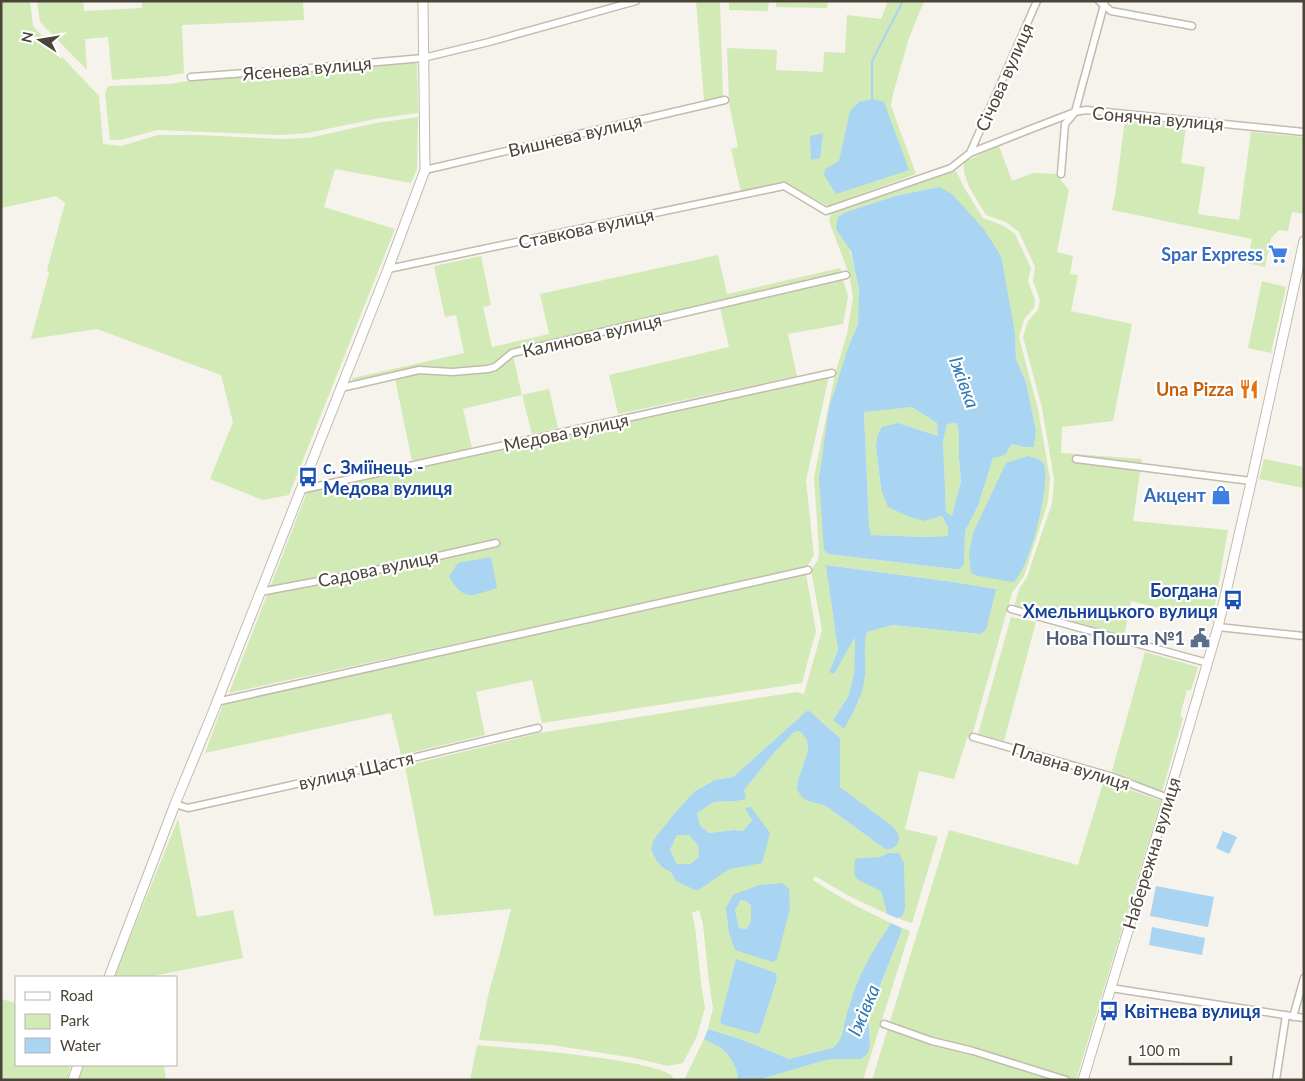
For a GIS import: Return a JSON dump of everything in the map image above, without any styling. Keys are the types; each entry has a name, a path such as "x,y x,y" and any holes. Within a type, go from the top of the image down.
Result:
{"street":[{"path":"109,976 175,804 388,270 424,170 423,1"},
{"name":"Ясенева вулиця","path":"191,77 423,58 489,42 636,1"},
{"name":"Січова вулиця","path":"970,153 1037,1"},
{"path":"1103,2 1112,11 1192,26"},
{"path":"1061,174 1065,124 1075,112 1103,2"},
{"name":"Вишнева вулиця","path":"424,170 725,100"},
{"name":"Сонячна вулиця","path":"784,186 826,210 951,168 970,153 1075,112 1086,110 1304,132"},
{"name":"Ставкова вулиця","path":"388,270 784,186"},
{"name":"Набережна вулиця","path":"1083,1080 1218,626 1252,481 1304,241"},
{"name":"Калинова вулиця","path":"340,388 419,370 452,372 488,369 495,367 512,353 846,275"},
{"name":"Медова вулиця","path":"300,490 832,373"},
{"path":"1076,459 1252,481"},
{"name":"Садова вулиця","path":"260,592 372,571 496,543"},
{"path":"216,702 808,570"},
{"path":"1010,609 1208,663"},
{"path":"1218,626 1304,636"},
{"name":"вулиця Щастя","path":"175,804 188,808 538,728"},
{"name":"Плавна вулиця","path":"973,737 1113,777 1168,798"},
{"path":"1276,1080 1290,1016 1304,978"},
{"path":"1111,988 1304,1018"},
{"path":"884,1024 932,1041 973,1051 1066,1080"},
{"path":"73,1080 78,1066"}],"green space":[{"path":"1,1 30,1 33,26 99,96 103,144 121,146 158,135 281,139 309,138 376,123 418,117 417,169 411,183 335,169 324,207 395,229 289,495 263,500 210,479 233,422 221,375 97,329 31,339 65,203 56,196 1,208"},
{"path":"37,1 83,1 84,11 142,8 142,1 303,1 304,20 182,25 184,73 112,80 108,37 85,39 87,70 40,22"},
{"path":"696,1 720,1 723,97 704,101"},
{"path":"729,1 769,1 768,11 729,10"},
{"path":"776,1 828,1 827,8 776,7"},
{"path":"888,1 924,1 909,38 891,106 916,174 828,206 784,183 741,192 731,149 738,147 729,103 727,48 777,50 776,70 823,72 824,52 845,53 847,15 881,19"},
{"path":"417,62 418,113 375,119 308,133 281,135 157,130 121,140 110,140 105,93 108,86 168,84"},
{"path":"1125,120 1186,126 1181,163 1205,167 1198,214 1239,220 1251,132 1304,137 1304,214 1292,212 1288,231 1279,230 1271,238 1265,267 1247,263 1252,239 1112,210"},
{"path":"999,146 1012,181 1033,173 1056,174 1069,190 1057,252 1073,256 1070,274 1078,275 1071,311 1132,324 1113,421 1062,427 1061,453 1142,459 1133,521 1228,530 1212,622 1131,601 1124,637 1014,607 1019,589 1027,577 1052,503 1054,479 1042,408 1023,337 1028,321 1038,310 1040,300 1033,281 1035,267 1019,232 1006,222 986,215 969,187 964,172 964,162"},
{"path":"956,171 983,218 1004,226 1015,234 1031,268 1028,281 1035,300 1034,308 1024,319 1019,337 1038,409 1050,479 1048,502 1024,576 1012,593 973,732 967,738 954,779 919,771 905,829 938,837 912,923 897,918 902,917 888,853 880,857 858,858 881,891 887,914 849,896 815,876 813,880 822,886 891,923 884,934 846,1019 841,1039 832,1048 789,1059 743,1040 708,1029 713,1008 703,925 699,910 692,913 705,1008 697,1036 683,1063 668,1066 634,1058 552,1045 479,1040 489,991 511,909 434,916 405,766 539,733 796,692 804,694 822,630 811,570 818,560 819,551 814,477 835,374 847,334 853,297 849,274 829,221 831,213","holes":["939,187 1015,334 1016,359 1026,382 1036,431 1034,446 1024,447 1012,444 1009,450 993,458 978,506 965,531 964,564 954,569 828,554 824,550 848,348 857,325 859,309 855,269 838,217 846,212 895,196","827,565 996,589 980,634 891,625 867,632 865,640 865,677 859,702 833,720 848,697 854,674 855,636 834,674 829,671 838,650","808,710 840,738 840,787 891,825 898,833 885,849 826,806 818,804 798,780 808,751 807,740 800,731 794,732 773,754 735,801 714,802 697,813 700,826 711,833 734,830 743,831 752,819 762,862 730,869 697,891 676,881 654,839 695,791 715,780 733,777","759,885 773,962 729,933 733,896","736,960 776,973 777,979 760,1032 721,1024 720,1021"]},
{"path":"718,255 727,294 840,268 843,274 511,351 494,364 487,366 452,369 419,367 351,383 353,378 464,353 456,315 445,317 434,266 481,256 491,305 483,307 492,347 549,334 540,294"},
{"path":"843,279 848,297 843,324 788,334 797,376 618,414 609,375 729,347 720,308"},
{"path":"1262,281 1286,287 1271,353 1248,348"},
{"path":"513,356 522,395 463,409 472,448 412,461 395,379 419,373 497,369"},
{"path":"829,376 806,481 814,555 806,568 229,693 307,492"},
{"path":"549,389 558,428 532,434 522,395"},
{"path":"912,407 937,423 938,436 898,423 877,437 876,446 881,489 924,521 942,516 948,527 948,536 871,535 864,411"},
{"path":"957,423 961,482 953,517 946,513 943,441 947,424"},
{"path":"1264,459 1304,467 1304,488 1259,479"},
{"path":"806,574 816,631 802,683 542,723 532,680 476,692 485,735 401,755 391,713 205,753 223,704"},
{"path":"1011,617 1036,622 1004,741 978,734"},
{"path":"1145,652 1198,667 1191,690 1187,690 1180,716 1183,718 1162,792 1112,771"},
{"path":"1104,780 1161,801 1076,1080 872,1080 949,830 1078,865"},
{"path":"178,819 197,917 233,910 243,958 153,976 114,976"},
{"path":"677,835 689,835 699,847 698,858 690,864 677,864 670,850"},
{"path":"741,900 751,905 751,921 746,929 739,928 735,910"},
{"path":"900,927 910,931 863,1080 758,1080 826,1060 839,1059 870,1042 868,1016 902,930"},
{"path":"1,999 15,1003 15,1066 71,1066 67,1080 1,1080"},
{"path":"704,1039 725,1051 737,1072 737,1080 684,1080"},
{"path":"477,1045 581,1055 641,1065 662,1071 673,1077 673,1080 470,1080"},
{"path":"82,1066 164,1066 166,1080 77,1080"}],"water":[{"path":"874,99 884,102 909,170 836,194 824,175 825,169 839,161 850,111 859,102"},
{"path":"823,133 820,158 811,160 810,136"},
{"path":"939,187 952,194 983,228 1001,256 1015,334 1016,359 1026,382 1036,431 1034,447 1012,444 1005,455 993,458 978,506 965,531 964,564 960,569 828,554 824,550 819,479 829,408 848,348 858,324 859,290 851,251 836,229 838,217 846,212 895,196","holes":["912,407 937,423 938,436 898,423 882,427 877,437 876,446 881,489 888,507 910,517 924,521 942,516 948,527 948,536 871,535 864,412","957,423 961,482 952,516 946,512 943,441 947,424"]},
{"path":"1028,456 1041,461 1044,465 1045,475 1037,526 1026,562 1013,582 971,573 969,554 973,533 1006,463"},
{"path":"491,557 497,588 469,595 454,585 450,579 449,576 458,563"},
{"path":"826,565 996,589 986,630 980,634 892,625 867,632 863,689 844,729 833,720 848,697 854,674 855,637 834,674 829,672 838,650"},
{"path":"808,710 840,738 840,787 891,825 898,833 899,840 896,846 885,849 826,806 806,800 801,796 797,789 798,780 808,751 807,740 800,731 794,732 773,754 744,790 746,799 714,802 697,813 700,826 710,833 734,830 743,831 752,820 745,808 751,807 770,833 762,863 730,869 697,891 676,881 671,872 662,867 651,849 654,839 695,791 715,780 733,777","holes":["677,835 689,835 699,847 698,858 690,864 677,864 670,850"]},
{"path":"1223,831 1237,837 1229,854 1216,848"},
{"path":"888,853 899,853 904,863 905,908 902,917 897,918 887,914 881,891 857,879 854,873 855,860 858,858 880,857"},
{"path":"782,883 789,889 790,908 777,959 773,962 735,950 729,933 726,908 733,895 759,885","holes":["741,900 751,905 751,921 746,929 739,928 735,910"]},
{"path":"1156,886 1214,897 1208,927 1150,916"},
{"path":"891,923 902,930 868,1016 869,1050 861,1059 826,1060 758,1080 737,1080 737,1072 725,1051 704,1039 708,1029 743,1040 789,1059 832,1048 840,1038 852,997 863,970"},
{"path":"1152,927 1205,938 1202,955 1149,945"},
{"path":"736,959 776,973 777,979 760,1032 757,1034 721,1024 720,1021"}],"waterway":[{"name":"Іжівка","path":"872,101 872,61 903,1"}],"place":[{"name":"Spar Express","path":"1278,254"},
{"name":"Una Pizza","path":"1249,389"},
{"name":"с. Зміїнець - Медова вулиця","path":"308,477"},
{"name":"Акцент","path":"1221,495"},
{"name":"Богдана Хмельницького вулиця","path":"1233,600"},
{"name":"Нова Пошта №1","path":"1200,638"},
{"name":"Квітнева вулиця","path":"1109,1011"}]}
